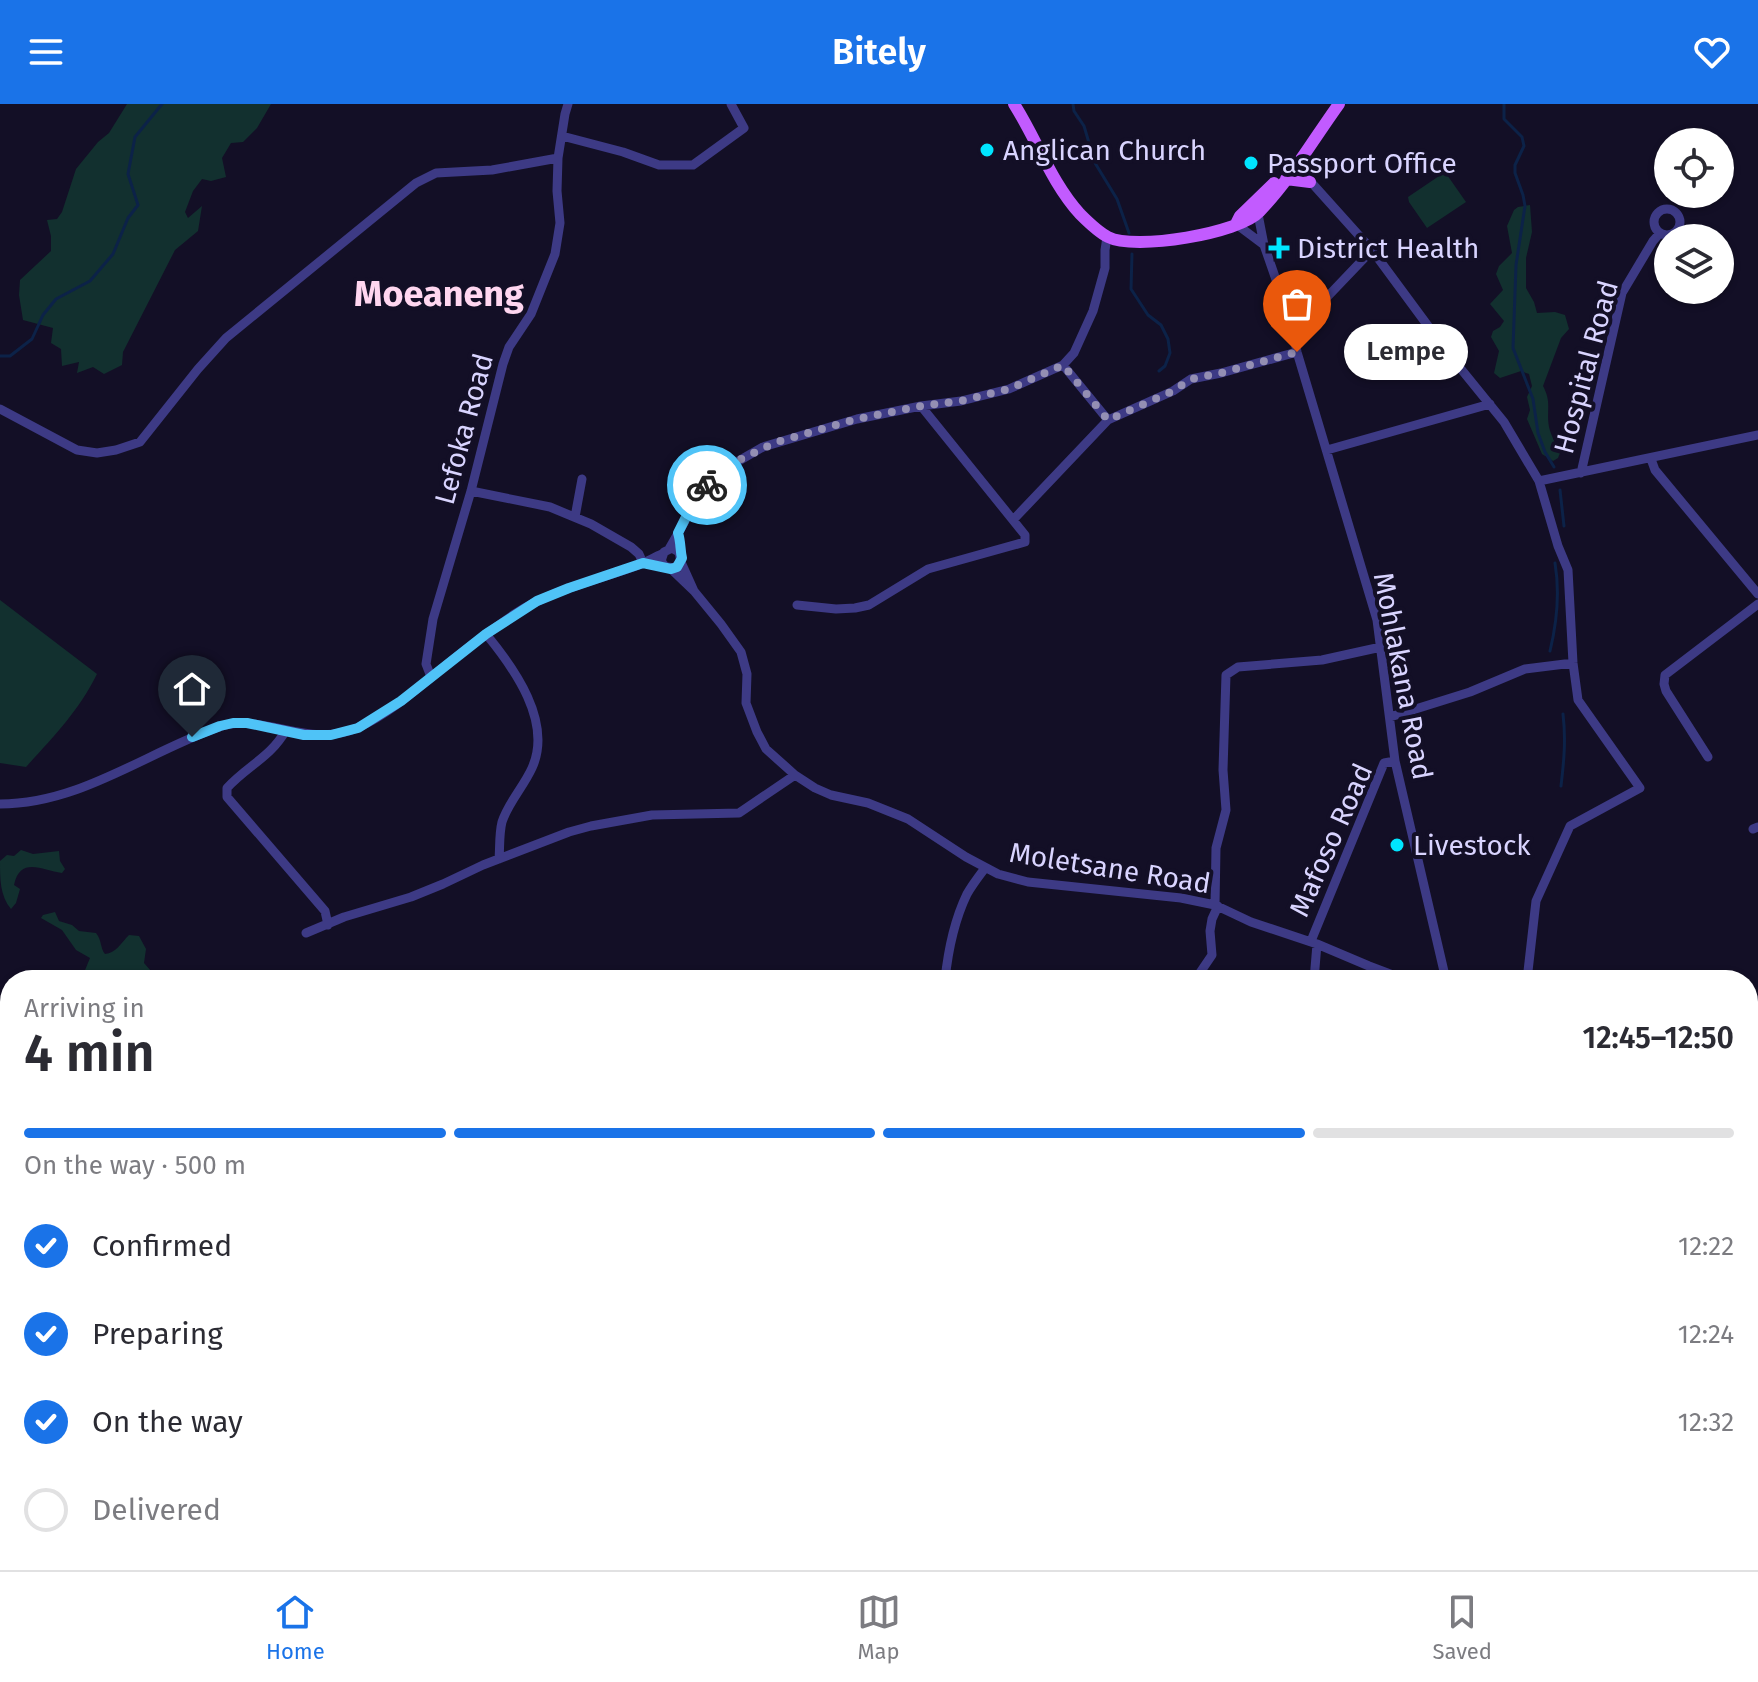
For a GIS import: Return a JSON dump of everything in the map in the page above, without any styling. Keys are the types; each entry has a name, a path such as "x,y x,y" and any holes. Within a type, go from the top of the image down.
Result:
{"main road":[{"path":"1014,104 1064,195 1082,216 1107,237 1124,242 1181,240 1243,223 1339,104"},
{"path":"1255,209 1286,179 1294,163"},
{"path":"1286,179 1310,182"}],"street":[{"name":"Lefoka Road","path":"431,677 426,664 433,619 471,491 503,364 509,347 531,314 555,254 560,223 558,158 568,104"},
{"path":"562,136 659,165 693,165 744,128 731,104"},
{"path":"0,409 77,450 97,453 140,442 226,338 416,183 436,173 492,170 558,158"},
{"path":"1294,163 1372,250 1448,353 1504,422 1539,481 1568,570 1578,700 1640,788 1570,826 1536,901 1528,970"},
{"name":"Mohlakana Road","path":"1255,209 1377,620 1395,761 1444,970"},
{"path":"1236,224 1264,245"},
{"path":"668,568 661,561 692,505 723,470 763,447 857,419 961,401 1009,389 1063,365 1074,353 1097,300 1105,268 1107,237"},
{"name":"Hospital Road","path":"1581,473 1622,293 1654,240"},
{"path":"1291,323 1309,316 1372,250"},
{"path":"1013,520 1108,420 1173,391 1191,379 1297,352"},
{"path":"1063,365 1108,420"},
{"path":"1327,450 1490,404"},
{"path":"797,605 836,609 869,605 928,569 1025,542 1025,535 921,406"},
{"path":"1539,481 1758,435"},
{"path":"1651,459 1655,470 1758,594"},
{"path":"575,517 582,479"},
{"path":"471,491 550,507 575,517 631,547 643,563"},
{"path":"643,563 677,567 680,557 678,533"},
{"path":"0,804 44,800 77,790 220,726 247,723 304,735 344,733 358,728 401,701 486,634 537,601 643,563 666,551 674,549 680,557"},
{"name":"Moletsane Road","path":"680,557 694,591"},
{"name":"Moletsane Road","path":"668,568 694,591 744,658 746,703 766,749 815,788 868,803 908,819 998,874 1028,882 1181,898 1217,906 1251,922 1314,942 1380,970"},
{"path":"1708,757 1666,691 1665,675 1758,604"},
{"path":"486,634 507,659 518,679 535,716 537,737 537,752 532,767 503,820 499,859"},
{"path":"1202,970 1212,955 1210,931 1217,906 1216,848 1226,810 1223,770 1226,675 1238,667 1322,660 1381,647"},
{"path":"1390,717 1470,692 1525,669 1573,663"},
{"path":"286,730 267,755 227,788 227,797 315,898 325,911 328,925"},
{"name":"Mafoso Road","path":"1314,942 1384,763 1395,761"},
{"path":"306,933 344,917 422,893 569,832 652,815 739,813 795,775"},
{"path":"946,970 950,941 967,893 985,868"},
{"path":"1314,942 1314,970"}],"green space":[{"path":"127,104 271,104 257,128 243,142 231,143 222,158 226,177 211,181 202,179 193,191 185,212 188,218 202,206 198,231 175,250 123,352 122,365 104,374 93,367 77,373 79,362 62,366 61,349 51,343 53,328 23,320 20,280 51,251 47,220 57,219 62,212 76,169 109,133"},
{"path":"1445,172 1466,202 1427,228 1408,197"},
{"path":"1530,205 1532,232 1526,258 1526,288 1537,313 1565,315 1569,329 1561,338 1543,386 1548,402 1549,427 1560,453 1553,461 1542,454 1527,419 1530,410 1527,397 1532,386 1529,374 1521,371 1500,378 1494,373 1499,351 1491,337 1504,321 1490,304 1503,290 1496,274 1499,266 1512,253 1507,226 1514,210"},
{"path":"0,600 97,674 74,712 26,767 0,763"},
{"path":"21,850 33,854 59,851 65,869 62,873 33,867 21,870 14,885 20,889 11,909 3,893 0,861"},
{"path":"55,912 59,921 79,931 96,933 105,954 115,950 129,935 139,936 146,949 144,963 150,970 85,970 90,958 76,950 62,930 41,918"}],"waterway":[{"path":"0,356 10,356 32,339 43,315 56,299 90,281 113,254 128,218 138,205 128,174 135,137 162,104"},
{"path":"1073,104 1084,126 1095,163 1117,199 1129,233"},
{"path":"1504,104 1504,119 1522,137 1524,146 1515,165 1525,206 1516,265 1513,348 1533,399 1538,433 1554,467"},
{"path":"1132,254 1131,289 1148,315 1161,325 1168,339 1170,353 1165,366 1159,371"},
{"path":"1560,490 1564,526"},
{"path":"1550,651 1557,607 1555,563"},
{"path":"1561,786 1563,714"}],"way so far":[{"path":"707,485 723,470 777,442 857,419 961,401 1009,389 1063,365 1108,420 1173,391 1191,379 1297,352"}],"place":[{"name":"Anglican Church","path":"987,150"},
{"name":"Passport Office","path":"1251,163"},
{"name":"District Health","path":"1279,248"},
{"name":"Lempe","path":"1297,352"},
{"name":"Livestock","path":"1397,845"}],"district":[{"name":"Moeaneng","path":"439,294"}],"route":[{"path":"192,737 233,723 304,735 331,735 358,728 401,701 486,634 537,601 643,563 671,569 680,565 682,558 678,533 692,505 707,485"}]}
